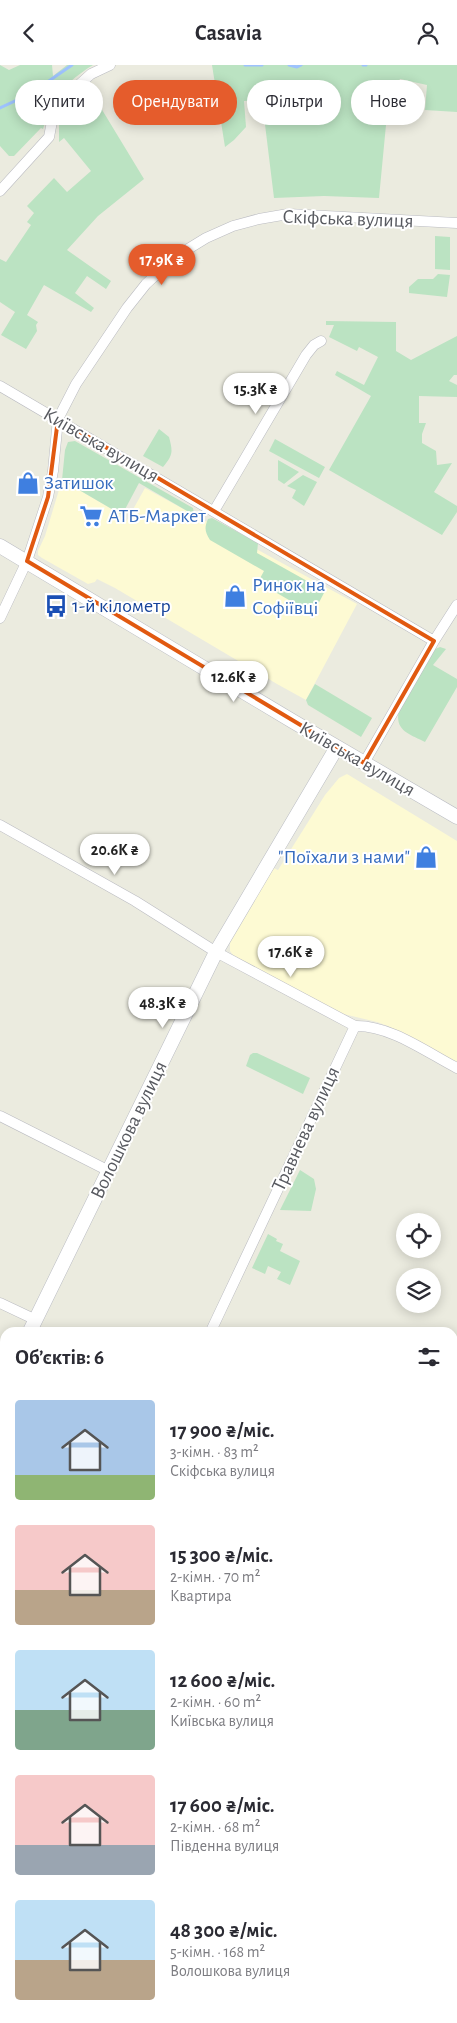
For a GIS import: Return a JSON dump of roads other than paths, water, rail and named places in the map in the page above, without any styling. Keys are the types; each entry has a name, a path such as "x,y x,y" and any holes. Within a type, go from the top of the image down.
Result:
{"street":[{"path":"0,191 49,137 54,111 62,100 91,74 110,65"},
{"name":"Скіфська вулиця","path":"0,617 27,561 48,497 58,419 76,384 127,308 146,284 175,257 206,238 250,221 288,215 457,223"},
{"path":"214,511 306,355 314,345 321,341"},
{"name":"Київська вулиця","path":"0,386 434,641"},
{"name":"Київська вулиця","path":"0,546 457,817"},
{"path":"364,763 434,641 457,605"},
{"name":"Волошкова вулиця","path":"32,1327 216,952 337,747"},
{"path":"0,825 135,901 216,952 355,1026 370,1026 384,1029 457,1068"},
{"name":"Травнева вулиця","path":"213,1327 355,1026"},
{"path":"0,1116 110,1171"},
{"path":"0,1303 36,1320"}],"waterway":[{"path":"0,108 30,94 72,65"},
{"path":"245,65 262,65"},
{"path":"289,65 297,67 301,65"}],"place":[{"name":"Затишок","path":"28,483"},
{"name":"АТБ-Маркет","path":"91,516"},
{"name":"Ринок на Софіївці","path":"235,596"},
{"name":"1-й кілометр","path":"56,606"},
{"name":"\"Поїхали з нами\"","path":"426,857"}]}
